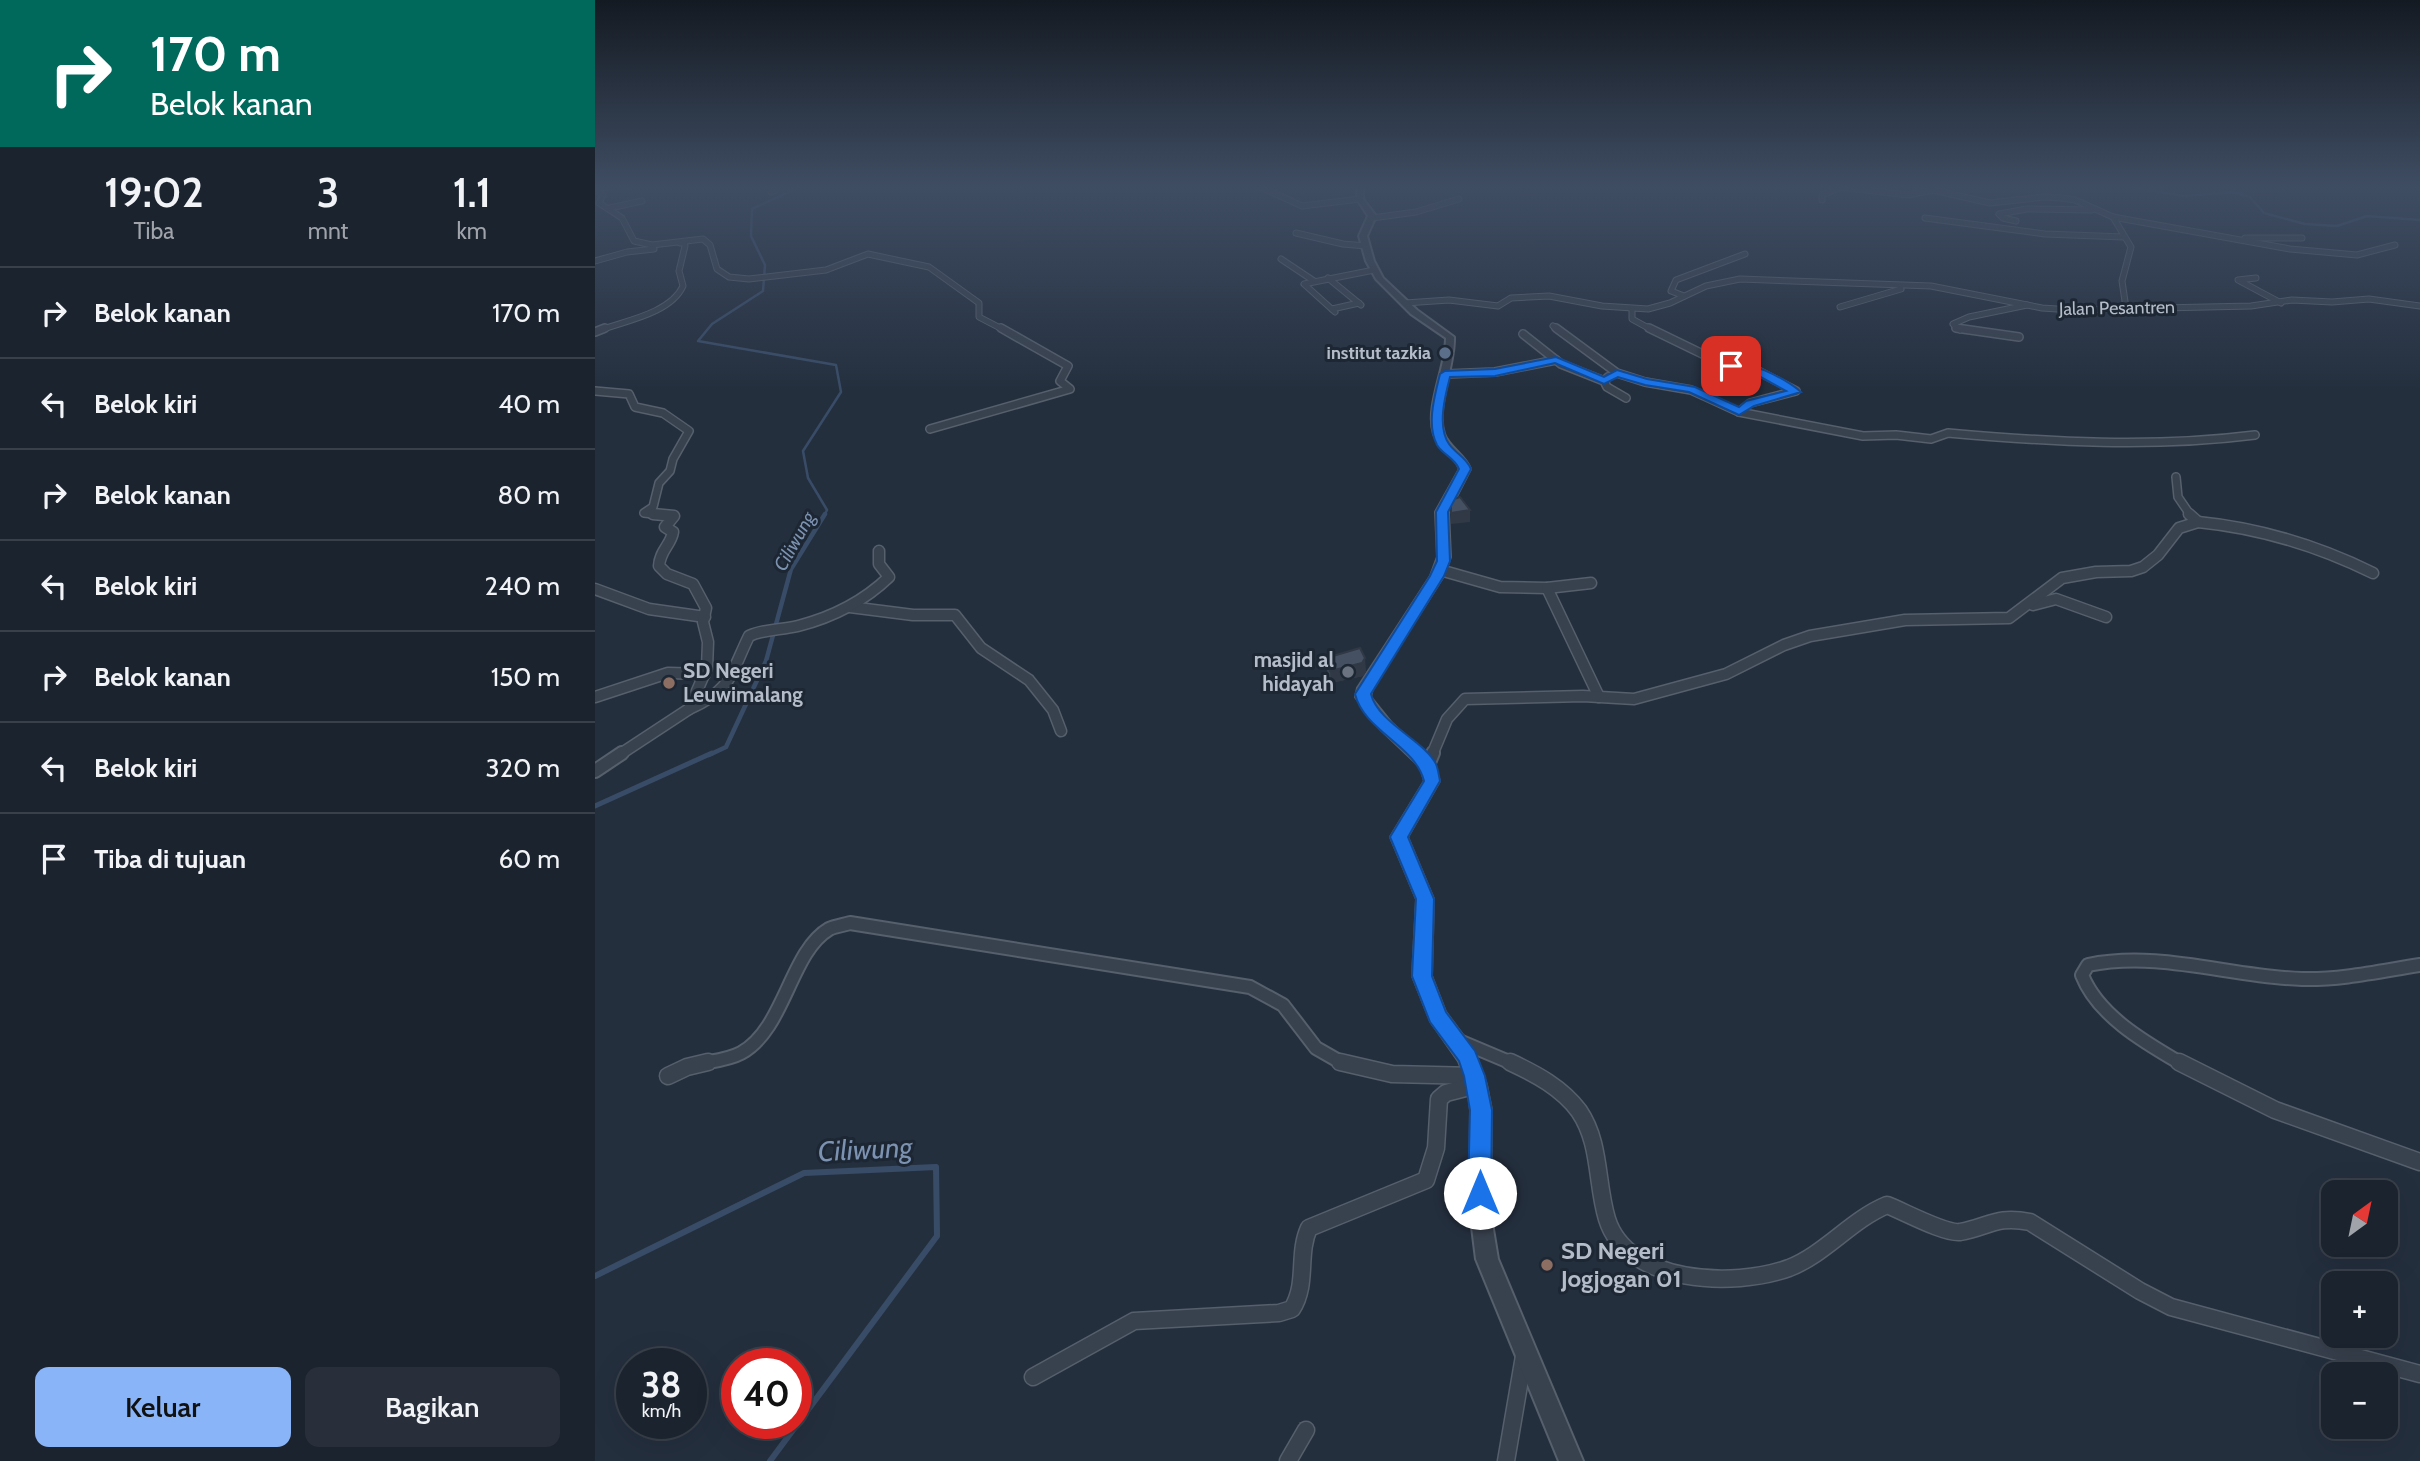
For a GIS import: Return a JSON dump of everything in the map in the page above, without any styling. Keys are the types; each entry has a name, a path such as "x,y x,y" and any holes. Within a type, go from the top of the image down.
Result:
{"street":[{"path":"595,261 626,254"},
{"path":"595,332 652,310 677,296 683,286 678,271 684,254"},
{"path":"713,254 717,269 724,275 749,279 827,270 866,254"},
{"path":"867,254 929,267 979,303 979,317 1025,339 1041,352 1068,366 1060,381 1070,388 1069,391 930,429"},
{"path":"1369,254 1374,270 1405,303 1449,334 1450,353 1439,401 1438,432 1443,445 1462,462 1465,469 1443,509 1444,553 1440,570 1363,694 1365,702 1386,726 1428,765 1432,781 1399,837 1425,899 1422,976 1437,1016 1467,1057 1476,1081 1481,1110 1479,1174 1487,1259 1571,1461"},
{"path":"1684,296 1671,291 1676,280 1745,254"},
{"path":"2126,308 2122,281 2130,254"},
{"path":"1280,259 1314,281"},
{"path":"1328,278 1360,304 1334,310 1304,286 1314,281 1328,278 1374,270"},
{"path":"2256,278 2238,280 2281,303"},
{"name":"Jalan Pesantren","path":"1405,303 1449,300 1497,306 1511,298 1549,296 1632,310 1656,308 1706,286 1735,280 1909,285 2072,310 2261,306 2369,299 2418,304"},
{"path":"1840,307 1909,285"},
{"path":"2019,337 1958,331 1953,324 1969,317 2029,305"},
{"path":"1632,310 1632,319 1648,328 1721,363 1750,367 1796,391 1746,405 1739,412"},
{"path":"1553,326 1617,373 1645,382 1691,390 1739,412 1863,436 1896,435 1927,439 1948,433 2077,443 2190,444 2255,435"},
{"path":"1523,334 1556,360 1604,381 1607,387 1626,398"},
{"path":"1445,374 1495,372 1556,360"},
{"path":"1604,381 1617,373"},
{"path":"595,391 629,394 633,397 635,407 663,413 689,431 673,459 670,471 659,483 653,507 644,513 674,516 666,527 673,535 660,553 660,570 692,582 706,608 703,622 708,642 705,674 689,709"},
{"path":"2176,477 2174,490 2184,510 2198,522"},
{"path":"1428,765 1450,714 1465,699 1634,699 1694,685 1726,674 1810,636 1905,620 2009,618 2062,578 2143,567 2158,555 2179,528 2198,522 2229,525 2304,544 2349,560 2373,573"},
{"path":"595,771 689,709 708,702 728,683 739,665 747,638 758,632 823,620 872,593 889,577 879,564 879,551"},
{"path":"1440,570 1500,587 1547,588 1591,583"},
{"path":"1547,588 1599,697"},
{"path":"595,589 639,607 682,616 705,617"},
{"path":"2027,605 2052,599 2106,617"},
{"path":"850,607 913,615 955,615 981,648 1029,680 1053,710 1061,732"},
{"path":"595,697 668,673 705,674"},
{"path":"668,1076 687,1065 739,1054 756,1043 811,946 822,934 845,923 1250,987 1281,1003 1296,1019 1315,1048 1343,1064 1476,1081"},
{"path":"2420,965 2348,977 2302,979 2116,959 2088,965 2082,975 2091,993 2125,1026 2237,1095 2296,1121 2420,1162"},
{"path":"1454,1039 1522,1068 1571,1102 1592,1138 1614,1241 1633,1258 1664,1271 1690,1277 1774,1272 1813,1256 1872,1210 1887,1205 1959,1232 2000,1218 2020,1219 2030,1222 2140,1291 2171,1307 2420,1374"},
{"path":"1033,1377 1134,1321 1279,1313 1292,1309 1300,1297 1303,1241 1309,1228 1426,1180 1436,1148 1439,1100 1446,1093 1476,1081"},
{"path":"1506,1461 1525,1346"},
{"path":"1288,1461 1307,1430"}],"building":[{"path":"1460,497 1470,510 1451,513 1451,500"},
{"path":"1360,648 1365,658 1362,663 1330,671 1326,658"}],"waterway":[{"name":"Ciliwung","path":"760,254 765,265 763,291 712,324 698,341 836,365 841,392 803,451 808,478 827,510 825,514"},
{"name":"Ciliwung","path":"709,755 726,747 766,661 791,569 825,514"},
{"name":"Ciliwung","path":"595,806 712,753"},
{"name":"Ciliwung","path":"595,1276 804,1173 936,1167 937,1236 770,1461"}],"place":[{"name":"institut tazkia","path":"1445,353"},
{"name":"masjid al hidayah","path":"1348,672"},
{"name":"SD Negeri Leuwimalang","path":"669,683"},
{"name":"SD Negeri Jogjogan 01","path":"1547,1265"}],"route":[{"path":"1480,1193 1481,1110 1475,1076 1467,1057 1437,1016 1422,976 1425,899 1399,837 1432,781 1428,765 1386,726 1365,702 1363,694 1437,576 1443,561 1442,512 1465,469 1464,464 1443,445 1438,432 1439,401 1445,374 1495,372 1556,360 1569,368 1604,381 1617,373 1645,382 1691,390 1739,412 1750,403 1796,392 1750,367 1731,366"}]}
